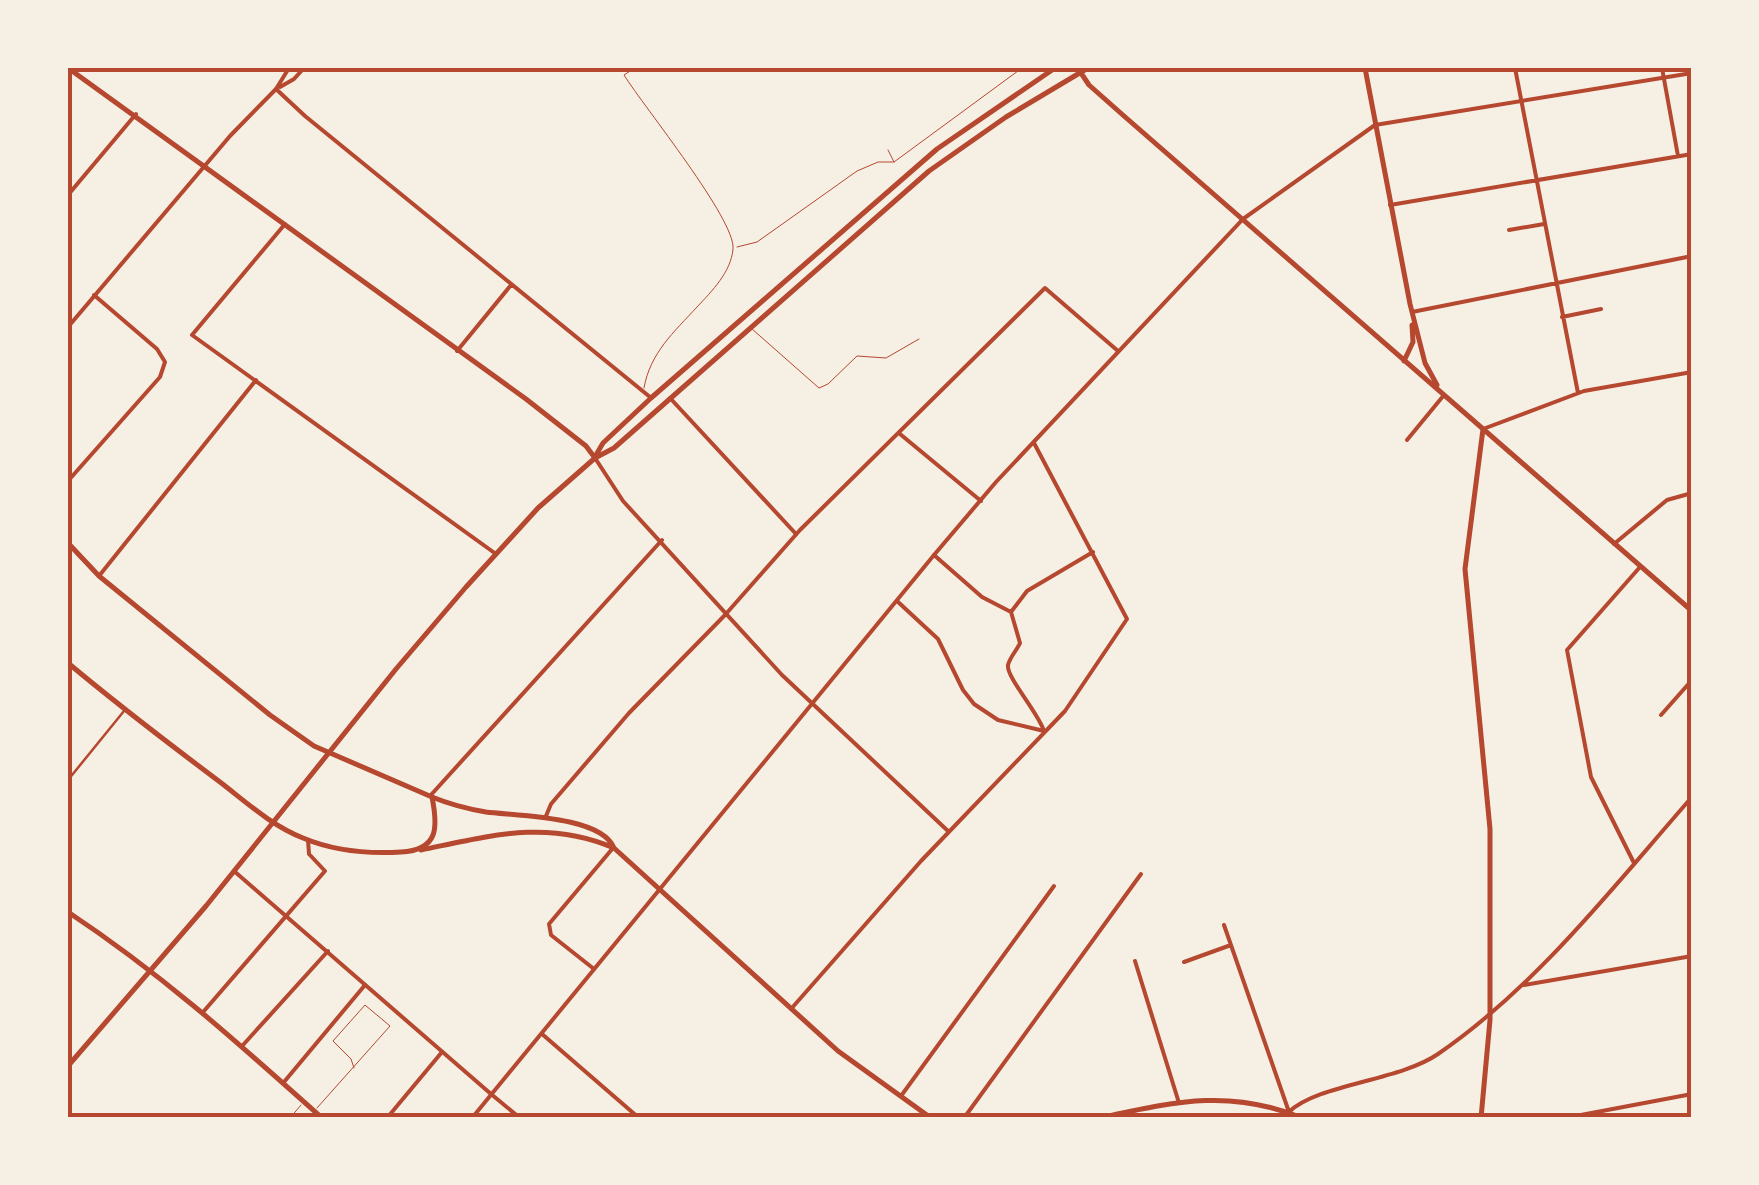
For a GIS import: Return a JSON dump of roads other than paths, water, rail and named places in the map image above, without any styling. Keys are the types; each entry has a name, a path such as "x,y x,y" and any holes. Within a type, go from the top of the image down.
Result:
{"main road":[{"path":"594,458 603,443 651,398 886,192 972,123 1055,68"},
{"path":"69,1060 234,871 412,650 538,508 594,458 614,448 929,170 1088,68"},
{"path":"1366,68 1412,312 1428,372 1444,395"},
{"path":"1080,70 1096,91 1692,612"},
{"path":"71,71 136,114 572,434 594,458"},
{"path":"972,123 980,135"},
{"path":"1404,361 1413,342 1412,312"},
{"path":"1480,1118 1490,1012 1489,812 1465,583 1468,531 1483,428"},
{"path":"68,543 99,576 270,714 327,754 430,797 475,810 546,819 608,837 614,848 852,1063 931,1118"},
{"path":"68,663 124,711 273,822 308,840 352,851 416,850 500,832 531,830 567,833 614,848"},
{"path":"416,850 436,829 430,797"},
{"path":"68,912 204,1011 322,1118"},
{"path":"1099,1118 1228,1098 1302,1118"}],"street":[{"path":"68,326 276,89 289,68"},
{"path":"276,89 304,68"},
{"path":"1515,68 1578,393"},
{"path":"1662,68 1678,156"},
{"path":"472,1118 980,501 1243,219 1375,126 1692,74"},
{"path":"276,89 651,398"},
{"path":"68,195 136,114"},
{"path":"1390,205 1692,154"},
{"path":"285,224 192,336 496,554"},
{"path":"1509,230 1544,224"},
{"path":"1412,312 1692,256"},
{"path":"458,351 512,284"},
{"path":"546,819 553,801 622,721 796,534 1045,288 1118,352"},
{"path":"68,481 160,377 164,362 158,349 94,295"},
{"path":"1562,316 1601,309"},
{"path":"1483,428 1578,393 1692,372"},
{"path":"99,576 256,380"},
{"path":"1408,440 1444,395"},
{"path":"670,398 796,534"},
{"path":"900,434 980,501"},
{"path":"791,1009 1075,698 1127,619 1034,443"},
{"path":"594,458 624,501 811,705 949,832"},
{"path":"1614,544 1667,500 1692,494"},
{"path":"430,797 662,540"},
{"path":"1011,612 1027,591 1092,552"},
{"path":"934,555 982,597 1011,612 1020,643 1008,665 1008,674 1039,715 1044,731"},
{"path":"1634,863 1592,777 1567,650 1640,566"},
{"path":"896,601 938,639 960,685 974,704 998,720 1044,731"},
{"path":"1661,716 1692,680"},
{"path":"68,780 124,711"},
{"path":"1224,925 1289,1112 1306,1100 1430,1060 1520,986 1692,797"},
{"path":"204,1011 326,871 311,856 308,840"},
{"path":"594,969 551,935 549,924 614,848"},
{"path":"234,871 520,1118"},
{"path":"964,1118 1142,874"},
{"path":"901,1096 1054,886"},
{"path":"1184,962 1232,944"},
{"path":"243,1045 328,951"},
{"path":"1520,986 1692,956"},
{"path":"1135,961 1179,1103"},
{"path":"284,1082 365,984"},
{"path":"542,1034 639,1118"},
{"path":"387,1118 439,1050"},
{"path":"1565,1118 1692,1094"}],"lane":[{"path":"619,68 718,208 734,246 718,282 654,356 644,392"},
{"path":"624,76 636,68"},
{"path":"734,246 758,242 866,166 894,162 1022,68"},
{"path":"888,150 894,162"},
{"path":"750,327 819,388 856,356 886,358 919,339"},
{"path":"314,1111 354,1068 390,1026 365,1005 332,1041 351,1059 354,1068"},
{"path":"290,1118 304,1101"}]}
